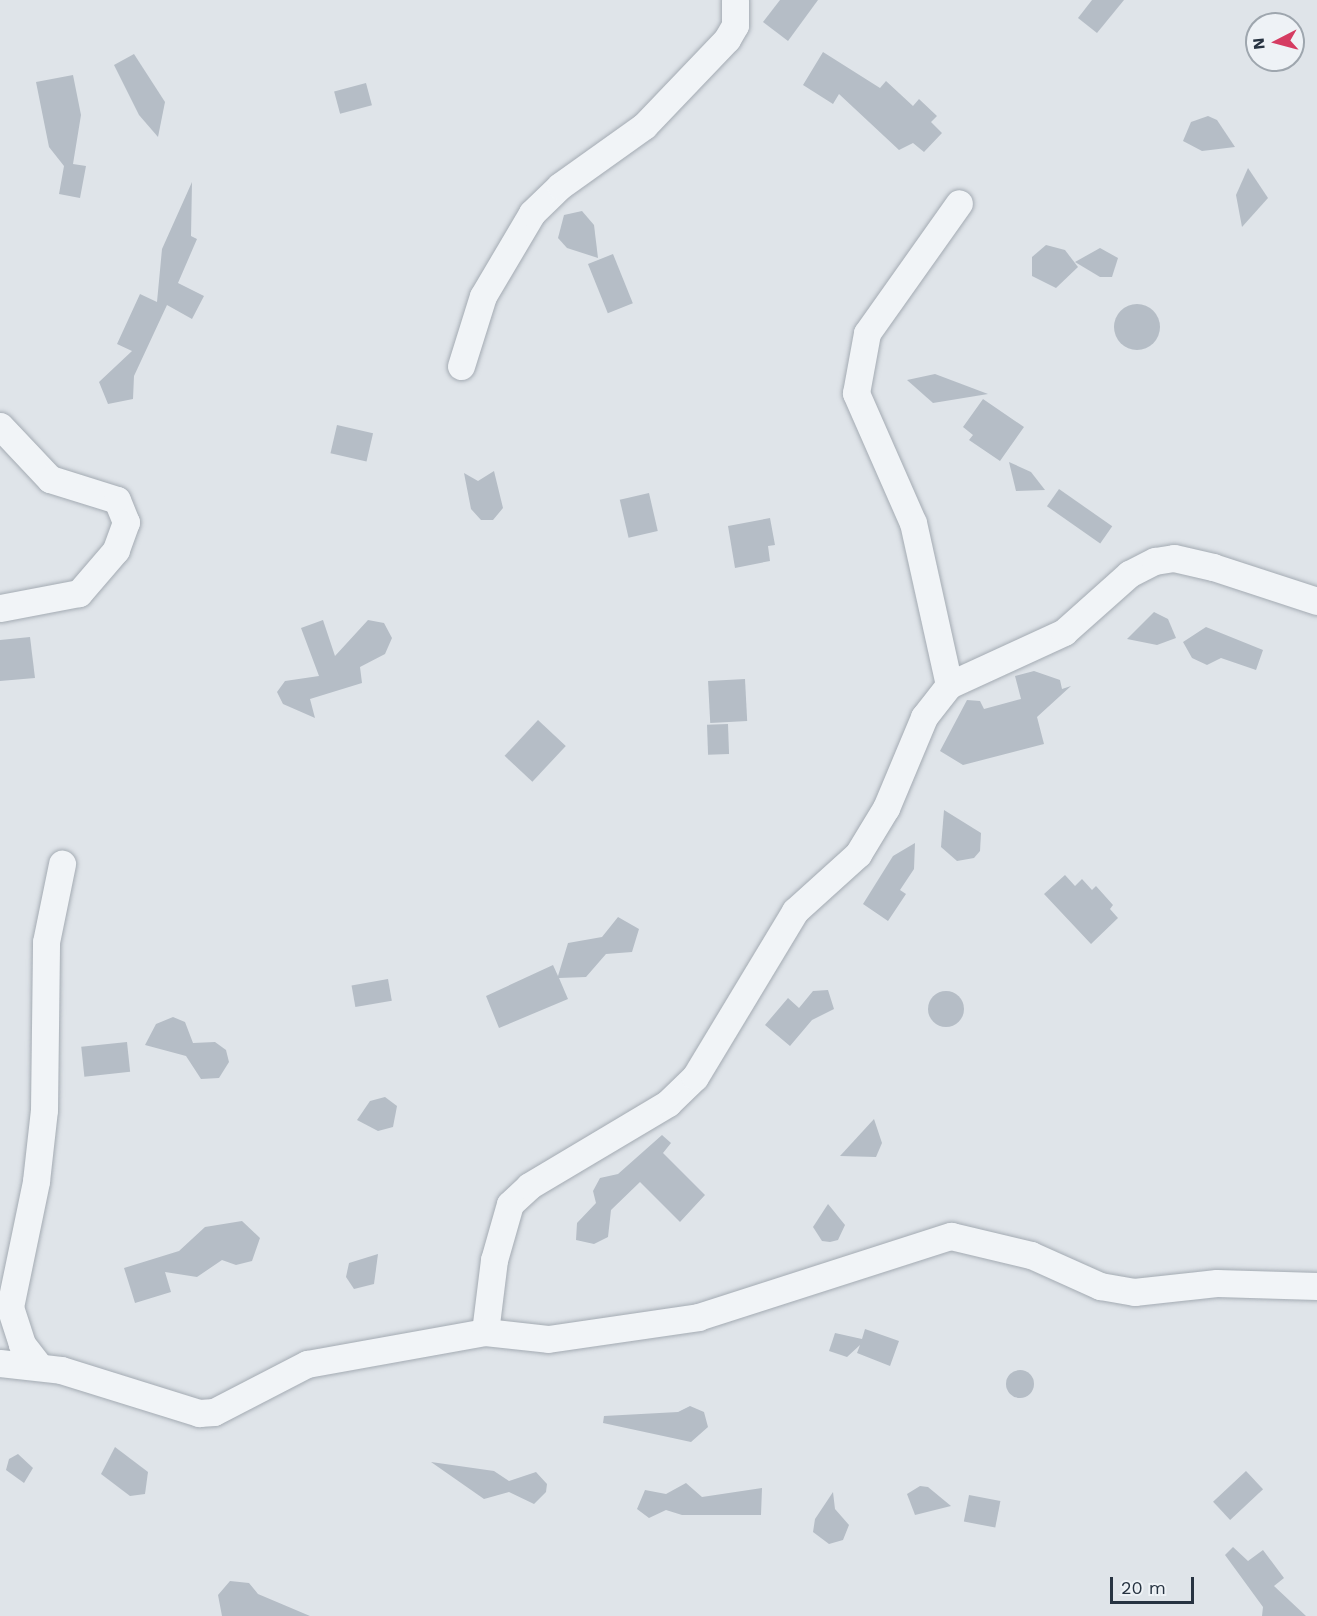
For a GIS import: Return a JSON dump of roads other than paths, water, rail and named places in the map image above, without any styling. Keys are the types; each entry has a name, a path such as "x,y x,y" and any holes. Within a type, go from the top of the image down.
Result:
{"street":[{"path":"461,366 483,296 532,213 560,186 644,126 727,39 735,25 735,0"},
{"path":"949,686 914,523 856,393 867,333 959,203"},
{"path":"0,426 50,479 117,500 124,506 126,522 116,550 79,593 0,608"},
{"path":"485,1332 494,1260 510,1204 529,1186 668,1103 695,1077 795,911 858,854 886,808 924,717 949,686 1064,632 1129,574 1155,561 1174,558 1213,567 1317,601"},
{"path":"39,1366 22,1344 10,1307 36,1181 44,1110 46,942 62,864"},
{"path":"0,1363 39,1366 199,1413 213,1412 307,1364 485,1332 548,1339 698,1317 951,1236 1031,1255 1100,1287 1134,1292 1217,1283 1317,1286"}]}
